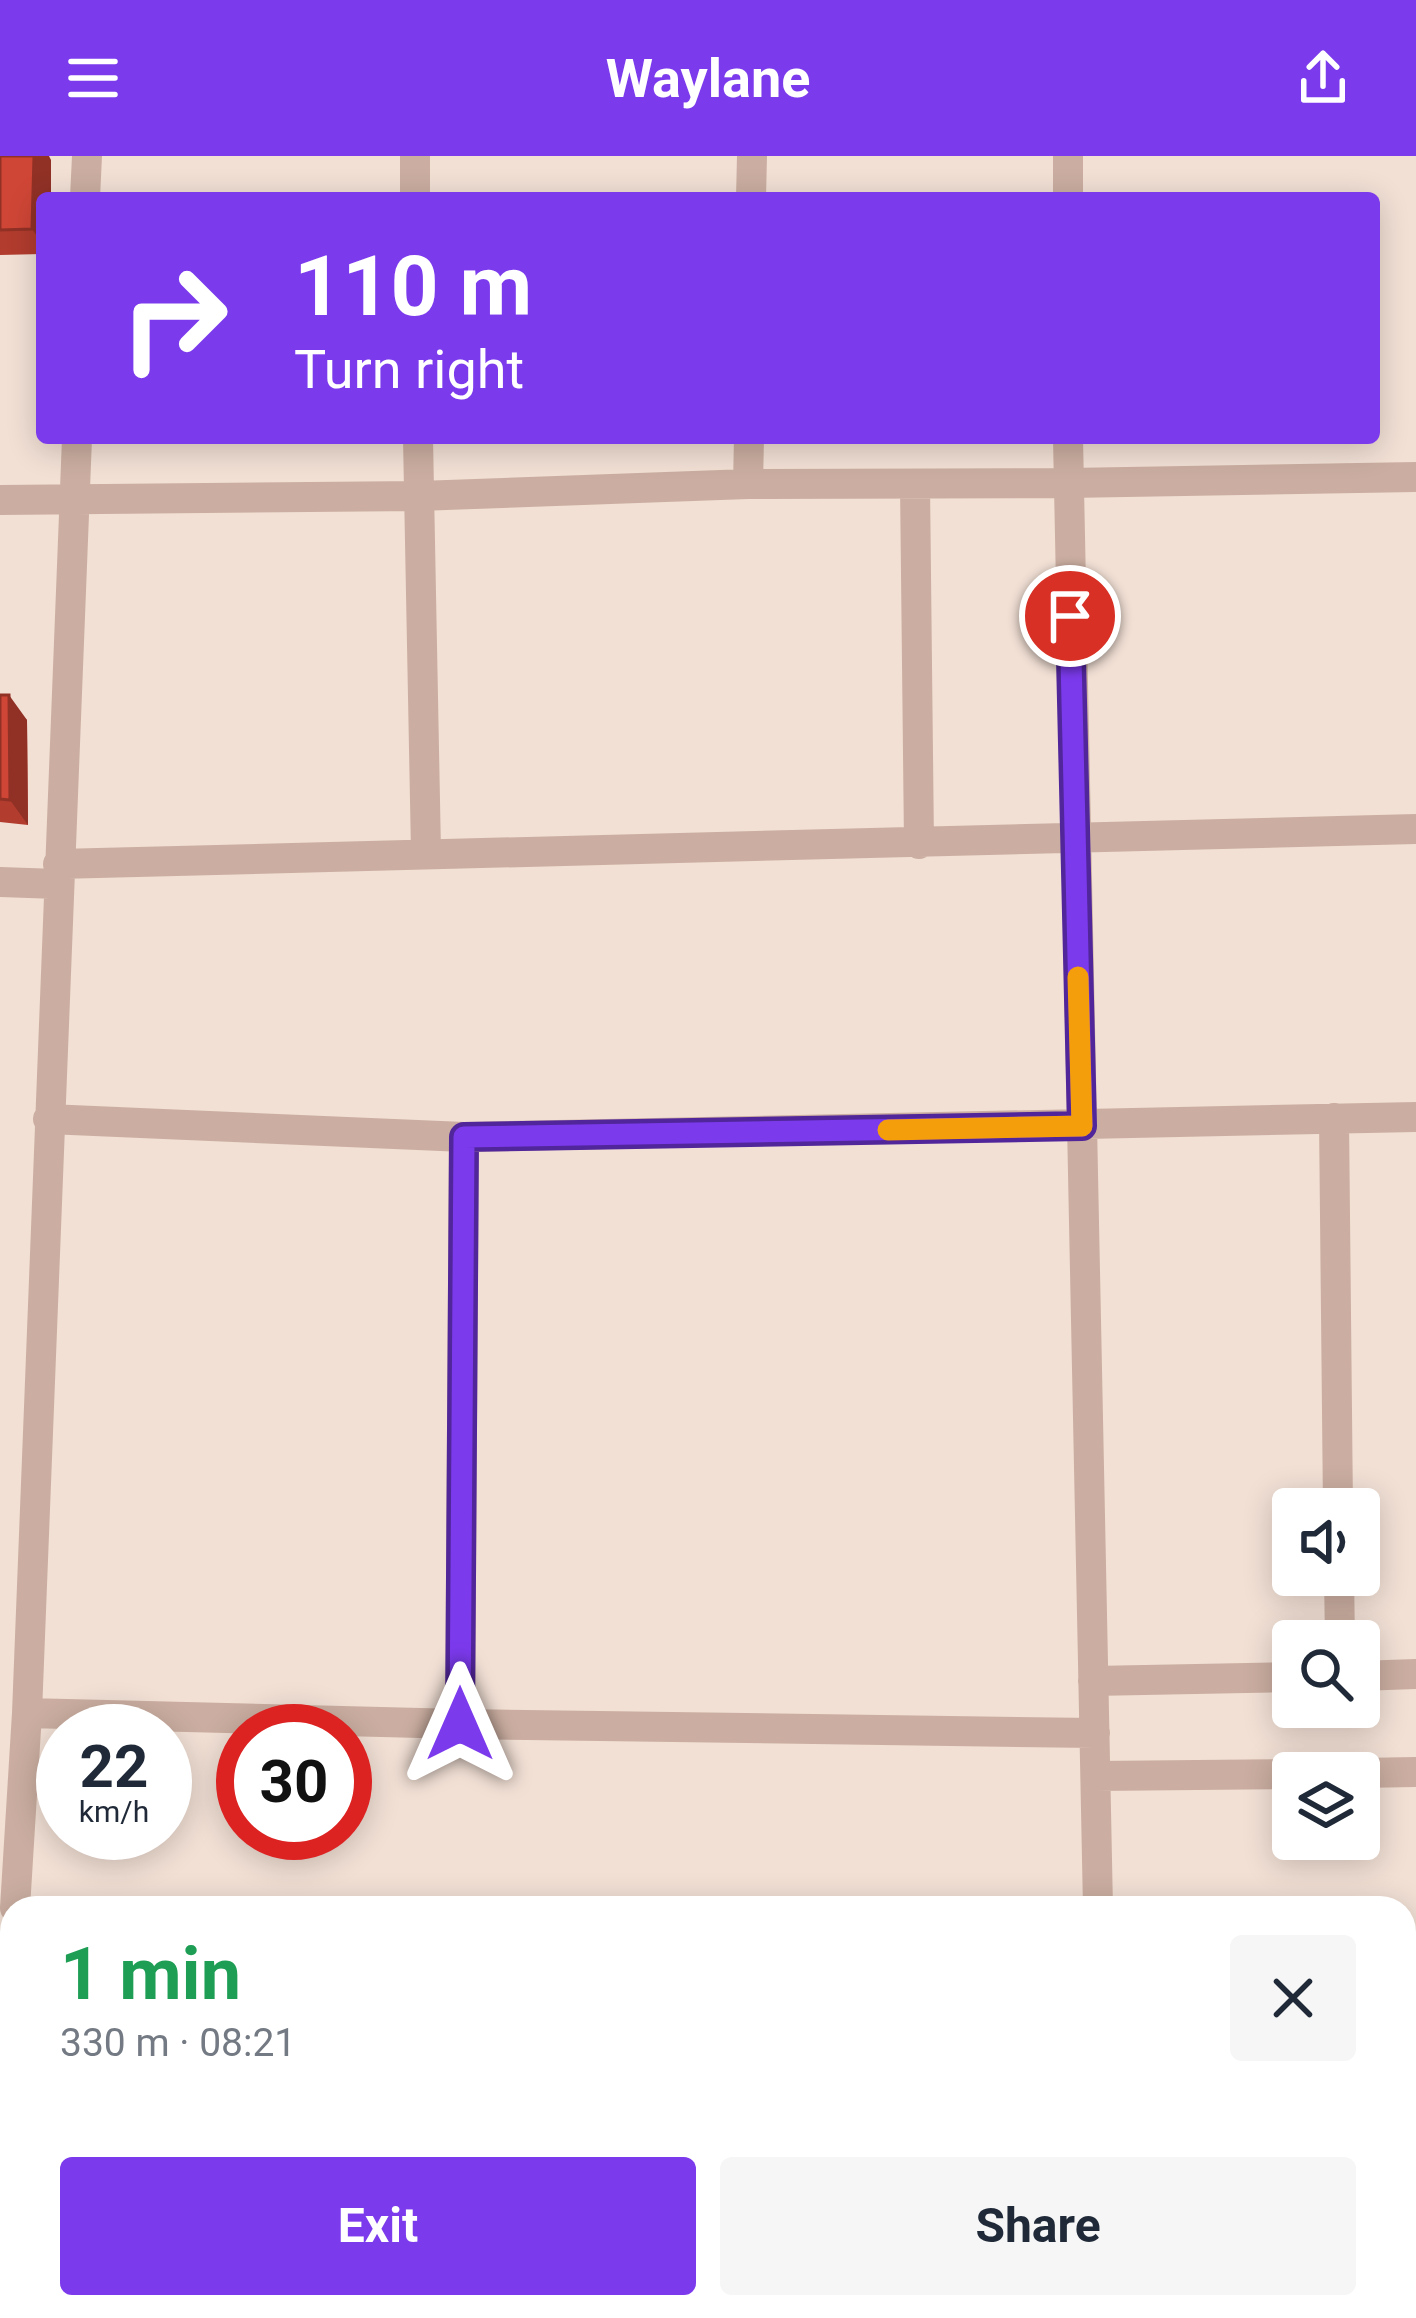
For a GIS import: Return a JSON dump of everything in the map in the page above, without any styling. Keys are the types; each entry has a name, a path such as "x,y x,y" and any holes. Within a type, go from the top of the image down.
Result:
{"street":[{"path":"86,192 87,156"},
{"path":"415,156 415,192"},
{"path":"752,156 752,192"},
{"path":"1068,156 1068,192"},
{"path":"16,1896 77,444"},
{"path":"418,444 426,852"},
{"path":"748,484 749,444"},
{"path":"1068,444 1098,1896"},
{"path":"0,500 419,496 748,484 1416,477"},
{"path":"915,484 920,844"},
{"path":"0,883 58,874 426,852 1416,829"},
{"path":"48,1119 464,1137 1416,1117"},
{"path":"1334,1118 1338,1488"},
{"path":"460,1724 464,1137"},
{"path":"1380,1675 1416,1674"},
{"path":"1094,1681 1272,1677"},
{"path":"27,1713 1095,1733"},
{"path":"1380,1773 1416,1772"},
{"path":"1096,1776 1272,1774"}],"building":[{"path":"0,156 34,156 32,229 0,230"},
{"path":"0,695 9,695 10,800 0,799"}],"slow traffic":[{"path":"888,1130 1082,1126 1078,977"}],"route":[{"path":"460,1724 464,1137 1082,1126 1070,616"}]}
